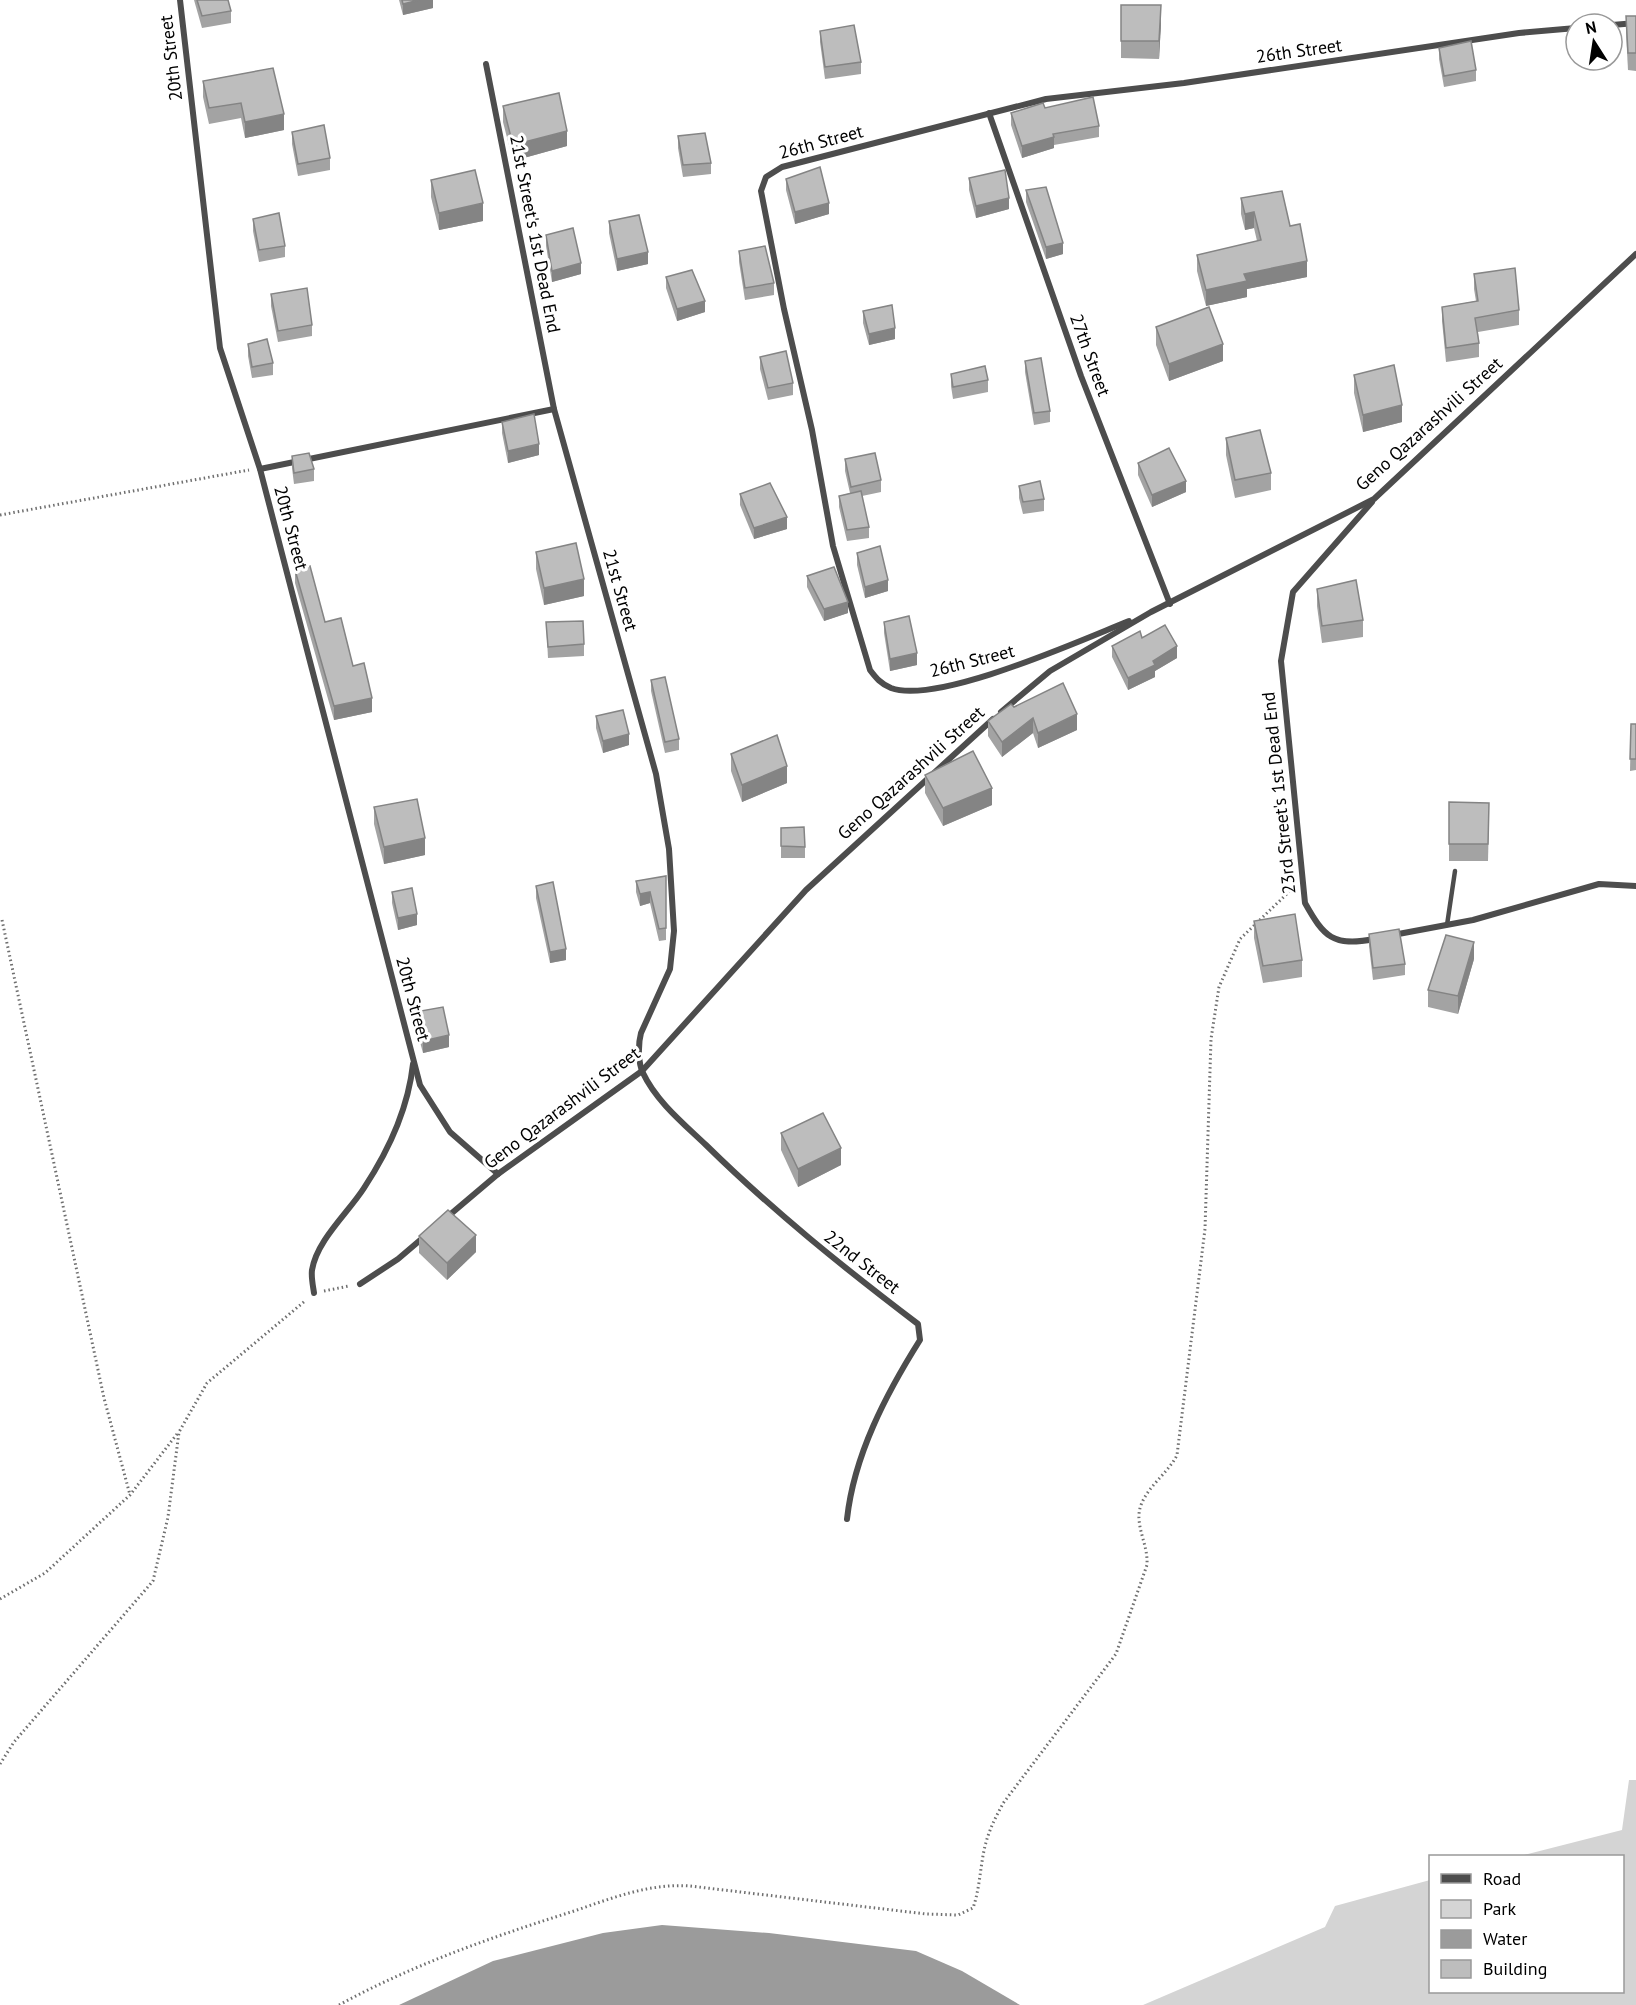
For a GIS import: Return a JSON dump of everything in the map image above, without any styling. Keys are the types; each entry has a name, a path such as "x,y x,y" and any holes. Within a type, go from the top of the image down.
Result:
{"street":[{"name":"20th Street","path":"180,0 220,348 260,469 420,1085 450,1132 498,1174"},
{"name":"26th Street","path":"1151,612 1018,666 952,685 892,689 879,682 870,670 833,546 812,430 784,309 762,184 772,172 782,167 1046,99 1184,83 1520,33 1564,29"},
{"name":"21st Street's 1st Dead End","path":"486,64 554,409"},
{"name":"27th Street","path":"988,113 1081,376 1170,604"},
{"name":"Geno Qazarashvili Street","path":"444,1220 498,1174 642,1071 806,890 989,722 1050,671 1151,612 1374,499 1636,254"},
{"path":"260,469 554,409"},
{"name":"21st Street","path":"554,409 656,774 669,849 674,931 670,969 641,1033 639,1041 642,1071"},
{"name":"23rd Street's 1st Dead End","path":"1374,499 1293,592 1281,660 1305,903 1321,931 1350,943 1447,925 1599,884 1636,886"},
{"name":"20th Street","path":"314,1293 311,1271 317,1256 364,1188 401,1119 410,1091 413,1057"},
{"name":"22nd Street","path":"642,1071 679,1118 753,1191 822,1251 918,1324 920,1340 891,1392 855,1471 847,1519"},
{"path":"360,1284 398,1259 435,1228"}],"lane":[{"path":"1447,925 1455,871"}],"path":[{"path":"0,515 186,480 260,469"},
{"path":"339,2005 410,1971 496,1936 651,1887 690,1886 926,1914 958,1916 973,1908 978,1895 985,1846 993,1821 1116,1654 1147,1565 1148,1554 1138,1517 1142,1500 1172,1466 1177,1455 1204,1228 1211,1039 1219,987 1240,939 1292,888 1302,874"},
{"path":"2,920 102,1386 130,1495"},
{"path":"0,1599 45,1574 130,1495 179,1432 207,1383 314,1293 360,1284"},
{"path":"0,1764 14,1742 153,1581 168,1517 179,1432"}],"green space":[{"path":"1629,1780 1636,1780 1636,2005 1143,2005 1325,1927 1335,1906 1429,1880 1429,1993 1624,1993 1624,1855 1524,1855 1622,1830"}],"water":[{"path":"662,1925 769,1933 916,1951 962,1971 1020,2005 399,2005 493,1961 603,1933"}],"building":[{"path":"197,0 228,0 231,11 202,16"},
{"path":"402,0 419,0 403,4"},
{"path":"1121,5 1161,5 1159,41 1121,41"},
{"path":"1626,16 1636,16 1636,53 1628,53"},
{"path":"854,25 861,62 825,67 820,31"},
{"path":"1471,41 1476,70 1444,76 1439,48"},
{"path":"273,68 284,114 245,122 241,103 209,108 203,81"},
{"path":"559,93 567,131 513,145 503,106"},
{"path":"1093,97 1099,126 1053,134 1054,137 1022,146 1011,113 1043,103 1045,108"},
{"path":"324,125 330,158 298,164 292,132"},
{"path":"705,133 711,163 683,165 678,136"},
{"path":"820,167 829,203 795,212 786,179"},
{"path":"475,170 483,203 439,213 431,180"},
{"path":"1005,170 1009,198 976,206 969,178"},
{"path":"1046,187 1063,243 1046,247 1026,190"},
{"path":"1282,191 1290,226 1300,224 1307,261 1244,274 1247,281 1206,290 1197,255 1261,240 1254,212 1245,214 1241,198"},
{"path":"279,213 285,246 259,250 253,219"},
{"path":"639,215 648,252 617,259 609,221"},
{"path":"573,228 581,263 552,271 546,235"},
{"path":"765,246 774,283 745,288 739,251"},
{"path":"1515,268 1519,310 1475,318 1479,343 1446,348 1442,307 1478,301 1474,274"},
{"path":"692,270 705,301 677,309 666,277"},
{"path":"307,288 312,325 278,331 271,294"},
{"path":"892,305 895,328 869,334 863,311"},
{"path":"1209,307 1223,344 1169,364 1156,327"},
{"path":"267,339 273,363 252,367 248,344"},
{"path":"786,351 793,383 768,388 760,357"},
{"path":"1041,358 1050,411 1034,413 1025,361"},
{"path":"1394,365 1402,405 1363,415 1354,375"},
{"path":"985,366 988,380 953,387 951,374"},
{"path":"534,414 539,444 508,451 502,422"},
{"path":"1260,430 1271,473 1235,480 1226,438"},
{"path":"1169,448 1186,481 1152,495 1138,463"},
{"path":"309,453 314,469 294,473 292,456"},
{"path":"875,453 881,480 851,487 845,459"},
{"path":"1040,481 1044,499 1023,502 1019,486"},
{"path":"770,483 787,517 754,528 740,494"},
{"path":"861,491 869,527 847,530 839,496"},
{"path":"576,543 584,579 544,588 536,552"},
{"path":"880,546 888,580 865,587 857,553"},
{"path":"310,566 325,622 341,618 353,666 364,663 372,698 334,706 295,570"},
{"path":"834,567 848,602 824,609 807,576"},
{"path":"1356,580 1363,620 1322,626 1317,589"},
{"path":"909,616 917,653 890,659 884,622"},
{"path":"583,621 584,644 548,647 546,622"},
{"path":"1165,625 1177,646 1153,661 1155,665 1128,678 1112,646 1140,631 1142,638"},
{"path":"665,677 679,739 665,742 651,680"},
{"path":"1063,683 1077,714 1038,733 1033,718 1002,742 988,721 1011,704 1014,707"},
{"path":"623,710 629,734 603,741 596,716"},
{"path":"1631,724 1636,724 1636,759 1630,759"},
{"path":"777,735 787,766 742,785 731,754"},
{"path":"973,751 992,788 943,808 925,775"},
{"path":"417,799 425,838 384,847 374,807"},
{"path":"1449,802 1489,803 1488,844 1449,844"},
{"path":"804,827 805,847 781,846 781,828"},
{"path":"666,876 666,928 659,929 650,892 640,894 636,881"},
{"path":"553,882 566,949 550,952 536,886"},
{"path":"412,888 417,914 398,918 392,892"},
{"path":"1295,914 1302,960 1263,966 1254,921"},
{"path":"1399,929 1405,964 1373,968 1369,934"},
{"path":"1446,935 1474,942 1458,996 1428,990"},
{"path":"443,1007 449,1035 423,1041 415,1012"},
{"path":"823,1113 841,1148 798,1169 781,1133"},
{"path":"448,1210 476,1235 447,1263 419,1236"}]}
